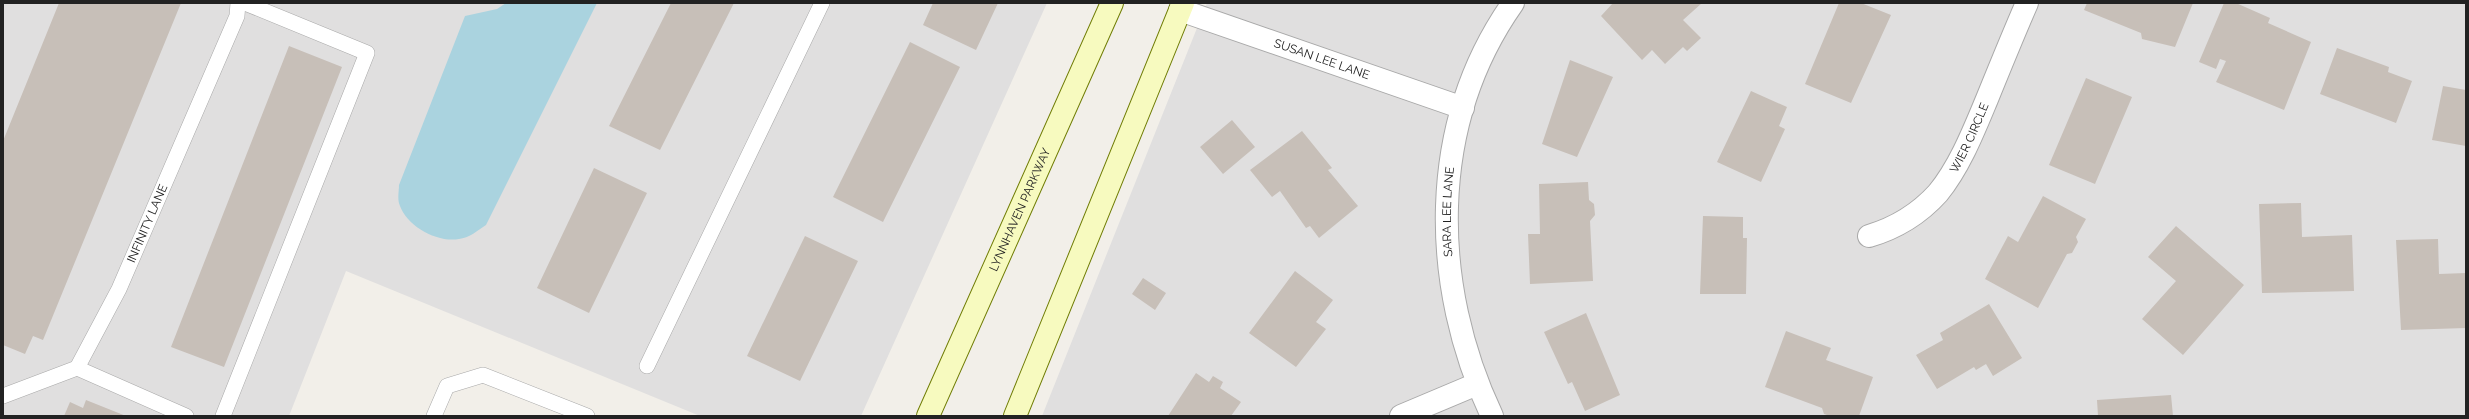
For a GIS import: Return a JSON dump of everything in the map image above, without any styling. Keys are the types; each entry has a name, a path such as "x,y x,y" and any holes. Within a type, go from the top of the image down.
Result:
{"main road":[{"name":"LYNNHAVEN PARKWAY","path":"928,416 1112,3"},
{"path":"1015,416 1182,6"}],"street":[{"name":"SARA LEE LANE","path":"1477,384 1459,328 1448,266 1446,204 1451,154 1463,108 1485,52 1513,3"},
{"name":"WIER CIRCLE","path":"1869,236 1888,230 1915,215 1937,193 1948,178 1972,134 2027,3"},
{"name":"SUSAN LEE LANE","path":"1182,6 1463,108"},
{"path":"1401,416 1477,384 1492,416"}],"lane":[{"name":"INFINITY LANE","path":"77,368 120,289 237,16 238,3"},
{"path":"223,416 367,53 245,3"},
{"path":"648,366 822,3"},
{"path":"3,396 77,368 186,416"},
{"path":"434,416 447,386 483,375 586,416"}],"shaded area":[{"path":"3,3 1047,3 861,416 700,416 346,271 289,416 3,416"},
{"path":"1207,3 2466,3 2466,416 1042,416"}],"water":[{"path":"506,3 597,3 486,225 473,234 463,238 450,240 433,236 416,226 404,213 399,204 399,185 465,16 497,9"}],"building":[{"path":"59,3 181,3 43,340 33,336 25,354 3,345 3,141"},
{"path":"671,3 734,3 660,150 609,126"},
{"path":"933,3 998,3 976,50 923,25"},
{"path":"1613,3 1702,3 1683,20 1701,38 1687,51 1683,47 1665,64 1652,50 1642,60 1601,16"},
{"path":"1839,3 1861,3 1891,15 1851,103 1805,84"},
{"path":"2087,3 2193,3 2175,47 2142,39 2141,33 2084,10"},
{"path":"2224,3 2236,3 2270,18 2268,23 2311,42 2284,110 2216,82 2226,61 2220,59 2216,69 2199,62"},
{"path":"910,42 960,67 883,222 833,197"},
{"path":"289,46 342,67 224,367 171,347"},
{"path":"2337,48 2389,67 2388,72 2412,81 2396,123 2320,94"},
{"path":"1570,60 1613,77 1577,157 1542,144"},
{"path":"2086,78 2132,97 2095,184 2049,165"},
{"path":"2443,86 2466,90 2466,146 2432,140"},
{"path":"1751,91 1787,107 1779,126 1785,129 1761,182 1717,162"},
{"path":"1232,120 1255,147 1223,174 1200,147"},
{"path":"1302,131 1332,168 1328,170 1358,206 1319,238 1310,226 1306,228 1280,191 1272,197 1250,170"},
{"path":"594,168 647,193 589,313 537,288"},
{"path":"1588,182 1589,200 1594,204 1595,215 1590,221 1593,281 1530,284 1528,234 1540,234 1539,184"},
{"path":"2043,196 2086,219 2076,237 2078,242 2072,253 2067,254 2038,308 1985,279 2008,236 2018,242"},
{"path":"2301,203 2302,237 2352,235 2354,291 2262,293 2259,204"},
{"path":"1703,216 1743,217 1743,238 1747,238 1746,294 1700,294"},
{"path":"2176,226 2244,285 2183,355 2142,319 2176,281 2148,257"},
{"path":"805,236 858,261 800,381 747,356"},
{"path":"2438,239 2439,274 2466,273 2466,328 2401,330 2396,240"},
{"path":"1295,271 1333,300 1316,322 1326,329 1296,367 1249,333"},
{"path":"1143,278 1166,293 1155,310 1132,294"},
{"path":"1989,304 2022,358 1993,376 1986,364 1976,370 1974,367 1937,389 1916,355 1943,340 1940,333"},
{"path":"1586,313 1620,395 1585,411 1572,382 1568,384 1544,332"},
{"path":"1786,331 1831,348 1826,360 1873,377 1859,416 1830,416 1824,414 1822,408 1765,387"},
{"path":"1196,373 1209,382 1213,376 1223,382 1220,388 1241,402 1231,416 1168,416"},
{"path":"2171,395 2173,416 2098,416 2097,400"},
{"path":"86,400 126,416 64,416 70,402 83,408"}]}
